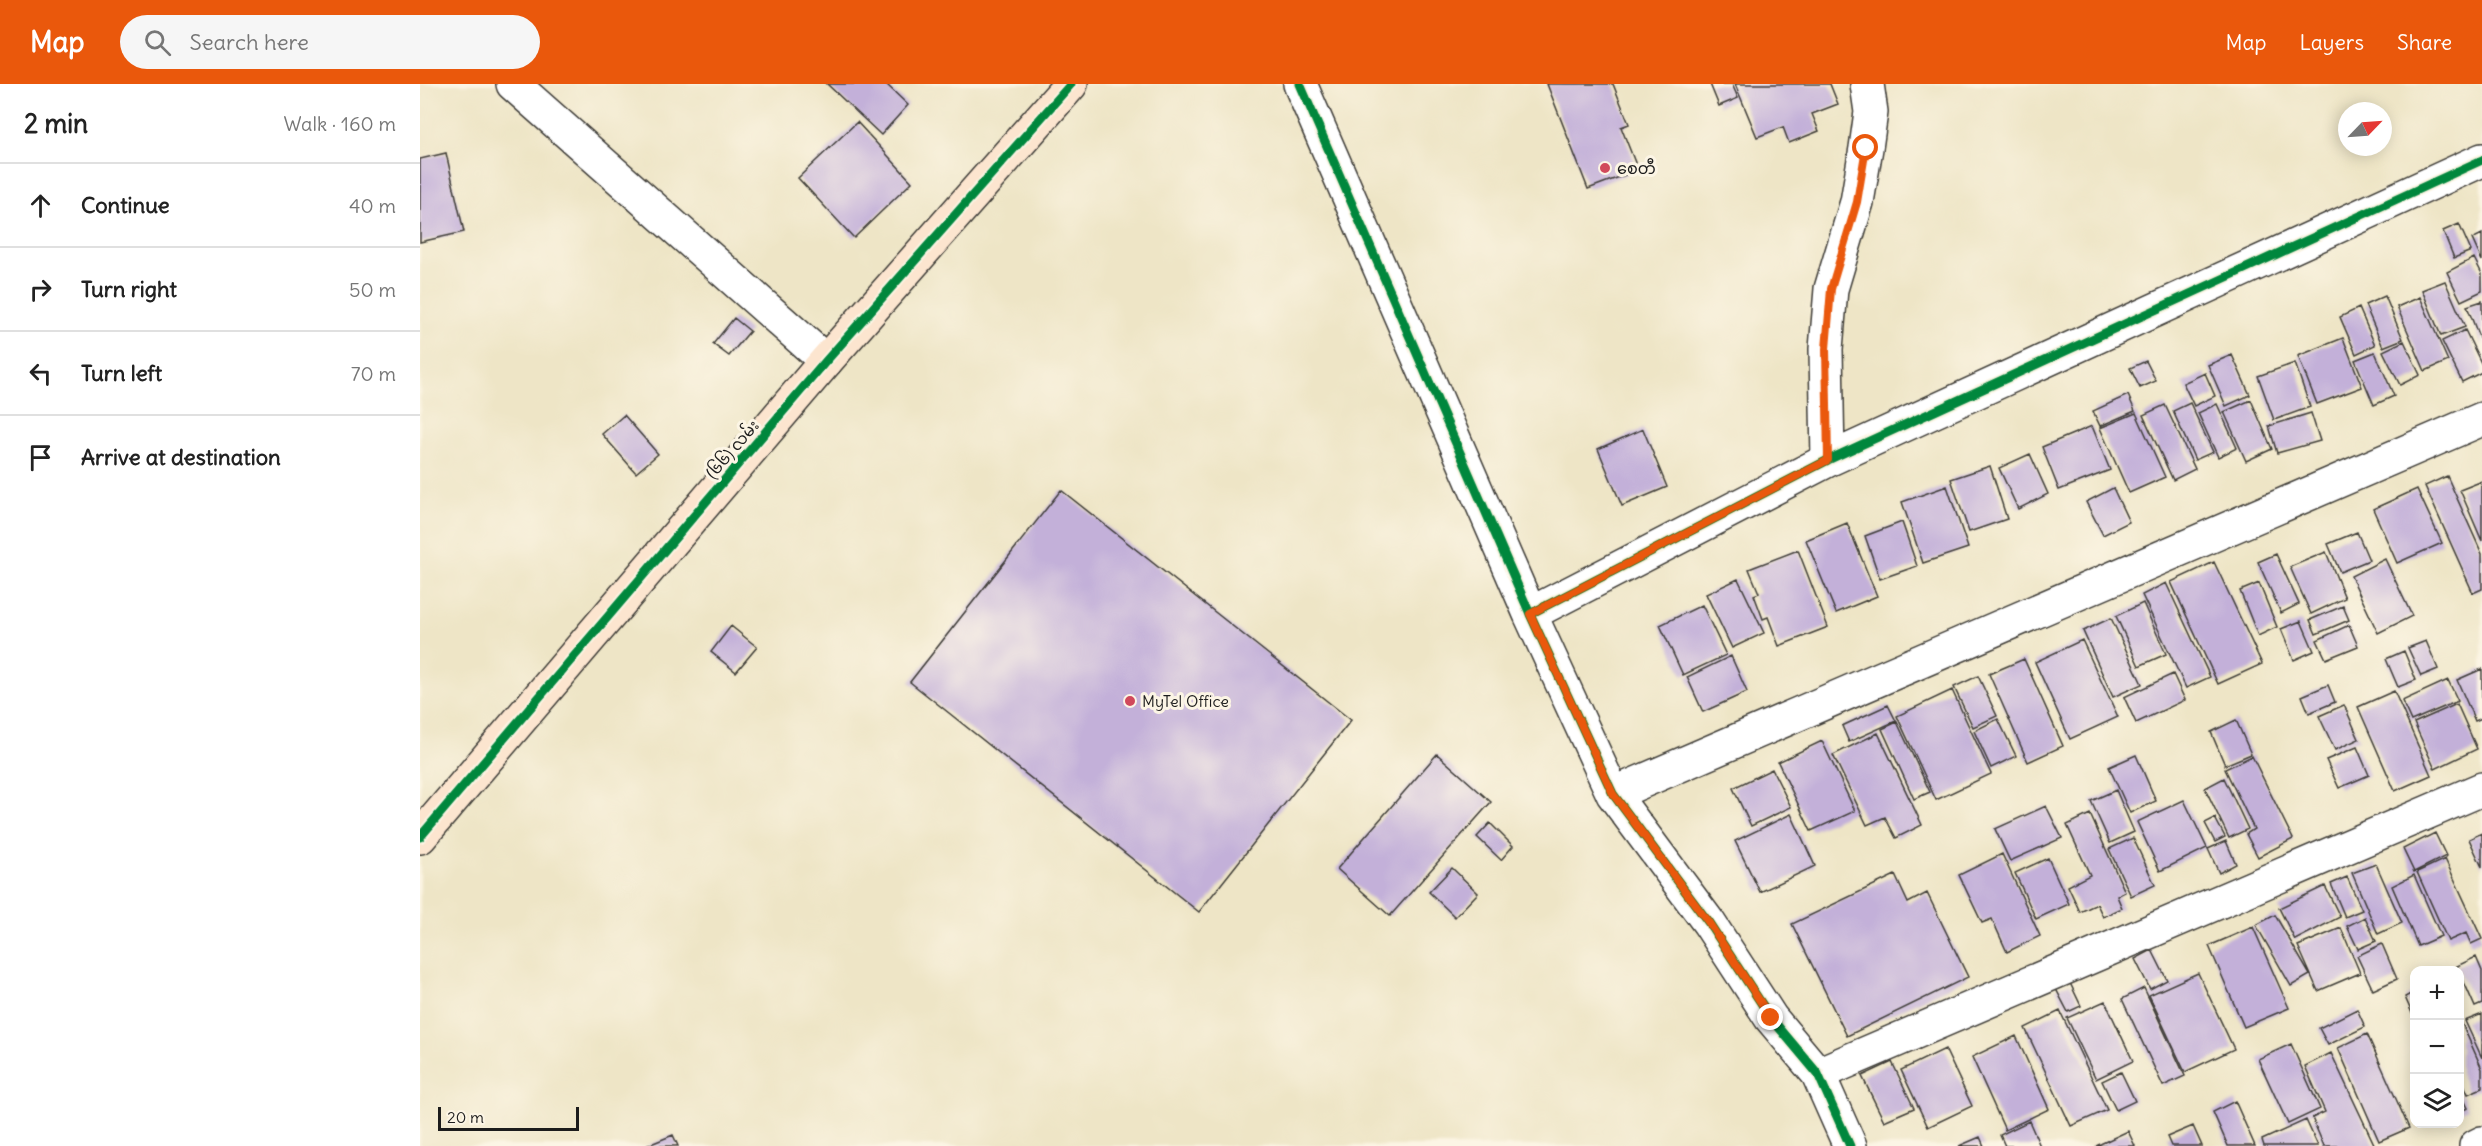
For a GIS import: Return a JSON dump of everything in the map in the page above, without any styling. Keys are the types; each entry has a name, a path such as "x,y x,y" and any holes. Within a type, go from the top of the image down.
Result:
{"street":[{"path":"513,84 826,361"},
{"name":"(၆၆) လမ်း","path":"420,837 826,361 1071,84"},
{"path":"1300,84 1530,614 1613,794 1709,923 1771,1018 1818,1074 1850,1146"},
{"path":"1828,460 1826,349 1831,289 1857,202 1871,112 1867,84"},
{"path":"1530,614 1828,460 2482,159"},
{"path":"1613,794 2482,419"},
{"path":"1818,1074 2482,789"},
{"path":"2476,1146 2482,1143"}],"building":[{"path":"827,84 886,84 908,105 881,135"},
{"path":"1547,84 1613,84 1629,124 1621,127 1638,170 1588,189"},
{"path":"1710,84 1732,84 1738,98 1719,106"},
{"path":"1735,84 1830,84 1838,104 1812,114 1819,131 1789,143 1783,127 1757,137"},
{"path":"857,122 912,182 854,238 798,178"},
{"path":"446,153 464,232 420,242 420,159"},
{"path":"2459,224 2471,251 2454,258 2443,231"},
{"path":"2482,234 2482,261 2472,239"},
{"path":"2474,258 2482,274 2482,291 2461,301 2447,272"},
{"path":"2445,281 2465,327 2441,336 2422,290"},
{"path":"2385,296 2403,339 2383,347 2365,305"},
{"path":"2420,297 2448,361 2425,371 2397,307"},
{"path":"2482,301 2482,345 2467,306"},
{"path":"2359,308 2375,345 2356,354 2340,317"},
{"path":"734,318 750,331 729,356 713,344"},
{"path":"2465,330 2482,365 2482,372 2462,382 2442,341"},
{"path":"2343,338 2362,387 2317,404 2298,356"},
{"path":"2404,341 2420,375 2400,385 2383,351"},
{"path":"2375,352 2394,396 2374,405 2355,360"},
{"path":"2232,355 2250,395 2226,406 2208,365"},
{"path":"2146,361 2156,381 2140,388 2130,368"},
{"path":"2295,363 2310,407 2274,420 2258,376"},
{"path":"2205,373 2215,396 2194,406 2183,383"},
{"path":"2128,395 2135,411 2100,426 2093,411"},
{"path":"2251,400 2272,449 2246,461 2224,412"},
{"path":"2190,403 2213,452 2195,460 2173,411"},
{"path":"2217,404 2237,448 2218,457 2198,413"},
{"path":"2165,405 2195,469 2173,480 2143,415"},
{"path":"2136,413 2165,477 2129,493 2100,428"},
{"path":"2311,413 2320,441 2277,453 2269,426"},
{"path":"624,415 658,454 636,473 602,434"},
{"path":"2092,426 2110,470 2059,490 2042,447"},
{"path":"1643,429 1667,487 1622,506 1598,449"},
{"path":"2030,454 2048,494 2018,509 1999,468"},
{"path":"1990,466 2007,519 1969,532 1951,479"},
{"path":"2447,476 2482,554 2482,589 2473,593 2425,486"},
{"path":"2480,482 2482,487 2482,541 2460,490"},
{"path":"1947,486 1968,548 1923,563 1902,502"},
{"path":"2113,488 2129,522 2103,535 2086,502"},
{"path":"2417,489 2442,543 2397,563 2373,509"},
{"name":"MyTel Office","path":"1061,490 1351,720 1199,912 910,682"},
{"path":"1902,522 1917,566 1880,579 1865,536"},
{"path":"1847,523 1877,596 1836,613 1806,540"},
{"path":"2357,532 2369,560 2340,572 2328,544"},
{"path":"1798,550 1828,627 1779,646 1768,617 1763,619 1754,595 1759,593 1749,569"},
{"path":"2326,552 2345,598 2311,614 2290,567"},
{"path":"2276,554 2299,604 2281,613 2258,562"},
{"path":"2385,559 2412,616 2378,633 2351,576"},
{"path":"2214,562 2262,664 2218,684 2171,582"},
{"path":"1738,579 1764,633 1732,648 1706,594"},
{"path":"2166,583 2210,677 2186,688 2142,595"},
{"path":"2259,583 2277,627 2258,636 2240,591"},
{"path":"2143,603 2166,654 2139,666 2116,616"},
{"path":"1702,605 1726,655 1683,675 1660,625"},
{"path":"2343,606 2349,620 2316,634 2310,620"},
{"path":"2111,618 2142,684 2113,697 2083,631"},
{"path":"2301,621 2314,651 2294,660 2281,629"},
{"path":"2349,625 2358,646 2326,659 2317,640"},
{"path":"731,626 757,647 736,672 711,652"},
{"path":"2082,640 2118,717 2070,739 2035,662"},
{"path":"2426,641 2438,669 2421,676 2408,648"},
{"path":"2404,651 2416,680 2398,687 2386,659"},
{"path":"1731,656 1747,692 1703,712 1687,677"},
{"path":"2024,659 2063,746 2028,762 1989,674"},
{"path":"2482,669 2482,718 2475,721 2457,680"},
{"path":"2173,674 2185,700 2136,723 2124,697"},
{"path":"1978,676 1997,716 1973,727 1954,687"},
{"path":"2448,680 2458,701 2411,721 2402,701"},
{"path":"2328,685 2335,702 2309,713 2302,696"},
{"path":"1952,690 1991,774 1936,800 1897,716"},
{"path":"2394,691 2431,775 2395,791 2358,707"},
{"path":"2457,704 2477,749 2435,769 2414,723"},
{"path":"1888,705 1896,721 1849,742 1842,726"},
{"path":"2344,705 2359,739 2335,750 2319,716"},
{"path":"1998,719 2016,756 1991,768 1974,731"},
{"path":"2236,720 2251,754 2225,765 2211,732"},
{"path":"1897,722 1930,792 1914,799 1882,729"},
{"path":"1878,733 1922,825 1896,838 1885,817 1867,825 1833,755"},
{"path":"1822,741 1855,811 1811,831 1778,762"},
{"path":"2357,747 2369,775 2339,788 2326,760"},
{"path":"1437,754 1491,802 1390,916 1337,869"},
{"path":"2136,755 2156,801 2130,813 2109,767"},
{"path":"2252,756 2293,839 2258,857 2246,834 2254,829 2225,769"},
{"path":"1772,769 1791,807 1751,826 1733,788"},
{"path":"2224,778 2248,829 2229,838 2205,788"},
{"path":"2116,790 2134,832 2110,843 2091,801"},
{"path":"2184,800 2207,848 2160,871 2137,822"},
{"path":"2046,806 2062,838 2010,861 1995,829"},
{"path":"1791,814 1815,866 1760,892 1735,841"},
{"path":"2090,814 2125,892 2117,896 2122,908 2103,917 2097,904 2080,912 2068,886 2090,875 2067,825"},
{"path":"2215,818 2225,837 2215,842 2205,823"},
{"path":"1490,823 1513,846 1501,860 1477,837"},
{"path":"2435,833 2446,856 2414,872 2403,849"},
{"path":"2482,833 2482,867 2469,839"},
{"path":"2133,838 2155,885 2131,896 2109,849"},
{"path":"2226,841 2236,864 2219,873 2208,849"},
{"path":"2002,854 2040,936 2007,952 1992,919 1982,923 1959,875"},
{"path":"2048,858 2069,904 2036,919 2015,873"},
{"path":"2445,859 2482,939 2471,944 2466,933 2448,941 2417,872"},
{"path":"2376,864 2402,923 2378,934 2352,873"},
{"path":"1452,868 1478,893 1455,917 1429,892"},
{"path":"1895,875 1908,903 1927,893 1968,977 1847,1036 1792,924"},
{"path":"2414,875 2441,936 2418,946 2392,886"},
{"path":"2347,877 2362,910 2345,917 2331,884"},
{"path":"2325,886 2340,917 2295,940 2279,908"},
{"path":"2275,915 2310,975 2291,986 2256,925"},
{"path":"2365,917 2376,941 2358,949 2347,926"},
{"path":"2253,927 2289,1008 2244,1027 2209,946"},
{"path":"2341,928 2360,973 2318,991 2298,946"},
{"path":"2382,944 2397,979 2373,990 2357,956"},
{"path":"2152,950 2167,980 2150,989 2135,959"},
{"path":"2476,957 2482,971 2482,1004 2475,1007 2464,982 2464,966 2457,966"},
{"path":"2198,973 2234,1049 2185,1072 2149,995"},
{"path":"2070,983 2081,1006 2068,1012 2056,989"},
{"path":"2144,988 2185,1076 2163,1086 2122,999"},
{"path":"2410,994 2410,1009 2405,997"},
{"path":"2105,1001 2133,1061 2096,1079 2067,1018"},
{"path":"2357,1009 2365,1027 2328,1045 2319,1028"},
{"path":"2060,1011 2107,1110 2071,1126 2025,1028"},
{"path":"2482,1014 2482,1058 2465,1021"},
{"path":"2464,1028 2482,1069 2482,1088 2468,1094 2464,1084"},
{"path":"2367,1034 2409,1128 2379,1141 2338,1048"},
{"path":"2016,1036 2049,1109 2005,1130 1972,1057"},
{"path":"2291,1044 2320,1109 2288,1124 2258,1059"},
{"path":"1945,1049 1972,1106 1928,1127 1901,1070"},
{"path":"2331,1053 2375,1146 2324,1146 2312,1118 2325,1112 2305,1066"},
{"path":"1892,1062 1914,1108 1884,1121 1862,1076"},
{"path":"2121,1072 2135,1101 2116,1110 2102,1081"},
{"path":"2235,1101 2255,1146 2228,1146 2213,1112"},
{"path":"2306,1120 2318,1146 2264,1146 2262,1140"},
{"path":"2029,1121 2040,1146 2005,1146 2000,1135"},
{"path":"2193,1126 2202,1146 2171,1146 2167,1137"},
{"path":"2128,1131 2135,1146 2096,1146"},
{"path":"673,1135 678,1146 646,1146"},
{"path":"1980,1137 1984,1146 1959,1146"}],"cycle path":[{"path":"420,837 826,361 1071,84"},
{"path":"1300,84 1530,614 1613,794 1709,923 1771,1018 1818,1074 1850,1146"},
{"path":"1530,614 1828,460 2482,160"}],"place":[{"name":"စေတီ","path":"1605,168"},
{"name":"MyTel Office","path":"1130,701"}],"route":[{"path":"1771,1018 1709,923 1613,794 1530,614 1828,460 1826,349 1831,289 1857,202 1866,148"}]}
